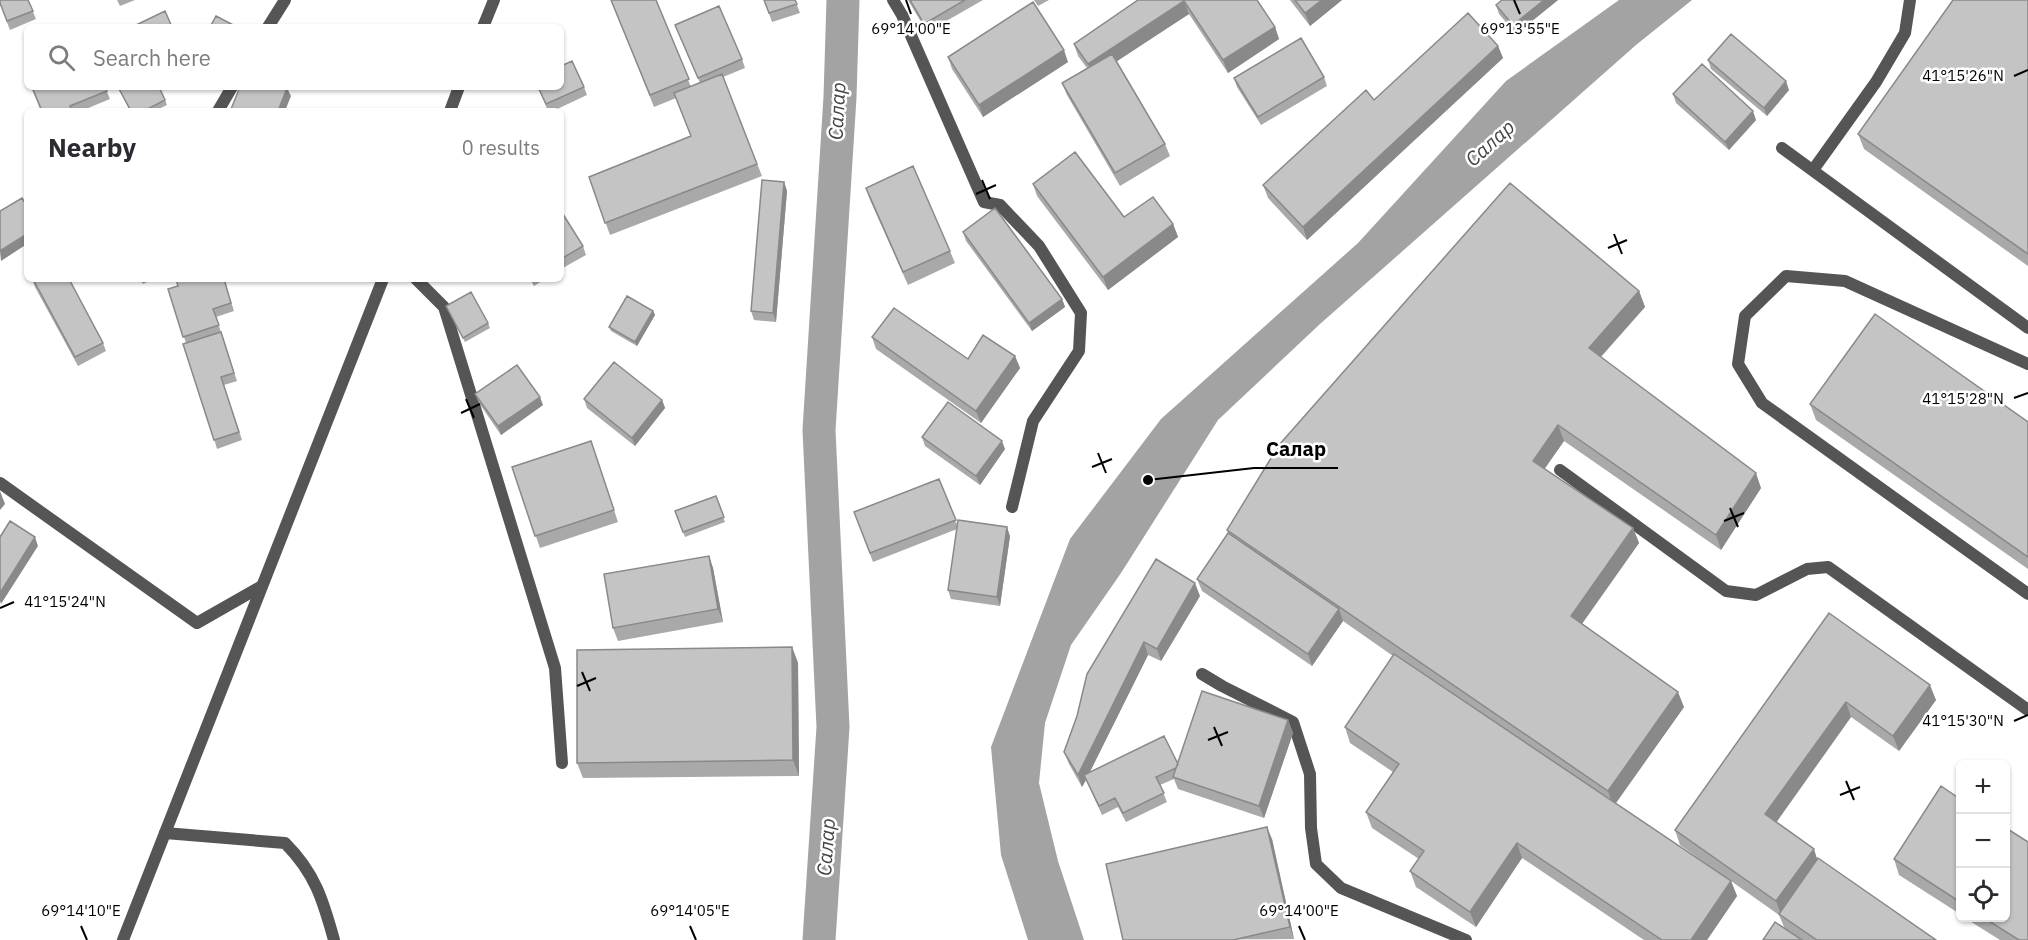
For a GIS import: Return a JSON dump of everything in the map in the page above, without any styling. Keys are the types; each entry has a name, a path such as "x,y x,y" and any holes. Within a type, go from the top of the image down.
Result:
{"street":[{"path":"270,24 285,0"},
{"path":"484,24 494,0"},
{"path":"893,0 902,15 984,202 1000,205 1039,246 1081,313 1079,351 1033,421 1012,507"},
{"path":"1813,170 1876,82 1905,33 1910,0"},
{"path":"220,108 230,90"},
{"path":"451,108 458,90"},
{"path":"1782,148 2028,328"},
{"path":"2028,363 1845,281 1786,276 1745,316 1738,364 1762,403 2028,594"},
{"path":"123,940 382,282"},
{"path":"419,282 444,307 555,668 562,763"},
{"path":"1560,470 1726,591 1756,595 1807,569 1828,567 2028,711"},
{"path":"0,483 197,623 262,586"},
{"path":"1202,674 1293,722 1311,774 1311,828 1316,864 1341,888 1466,940"},
{"path":"165,833 285,843 307,869 321,894 334,940"}],"water":[{"name":"Салар","path":"1619,0 1692,0 1636,45 1320,324 1218,420 1121,573 1071,645 1045,723 1039,783 1058,861 1084,940 1028,940 1001,855 991,747 1070,539 1161,419 1358,243 1506,81"}],"building":[{"path":"0,0 28,0 33,11 7,21"},
{"path":"611,0 656,0 689,79 650,95"},
{"path":"764,0 795,0 797,4 769,13"},
{"path":"910,0 965,0 924,24"},
{"path":"1138,0 1257,0 1275,27 1223,60 1184,1 1088,64 1074,44"},
{"path":"1295,0 1322,0 1305,13"},
{"path":"1502,0 1544,0 1513,25 1496,5"},
{"path":"1953,0 2028,0 2028,254 1858,134"},
{"path":"1033,2 1064,50 979,105 948,57"},
{"path":"719,6 742,59 698,78 675,25"},
{"path":"165,11 171,24 138,24"},
{"path":"1468,13 1498,46 1303,227 1263,185 1366,90 1374,100"},
{"path":"216,16 231,24 212,24"},
{"path":"1731,34 1786,81 1764,108 1708,60"},
{"path":"1301,38 1324,77 1258,117 1234,78"},
{"path":"1112,54 1165,144 1115,173 1062,83"},
{"path":"572,61 584,87 546,104 539,90 564,90 564,65"},
{"path":"1702,64 1753,111 1725,142 1673,94"},
{"path":"722,74 757,164 605,223 589,177 691,136 674,93"},
{"path":"33,90 107,91 70,106 71,108 41,108"},
{"path":"120,90 160,90 165,100 150,108 129,108"},
{"path":"239,90 286,90 279,108 231,108"},
{"path":"1075,152 1124,217 1153,197 1173,224 1103,277 1033,184"},
{"path":"913,166 950,251 903,272 866,188"},
{"path":"762,180 784,182 773,313 751,311"},
{"path":"1510,183 1639,291 1589,348 1756,473 1716,535 1558,425 1533,461 1633,528 1571,616 1678,692 1608,791 1227,530 1279,445"},
{"path":"22,198 24,201 24,236 0,251 0,211"},
{"path":"995,208 1062,299 1029,323 963,232"},
{"path":"564,216 583,246 564,257"},
{"path":"35,282 71,282 103,343 75,357"},
{"path":"177,282 225,282 231,303 213,309 219,325 183,337 168,289 178,286"},
{"path":"471,292 488,323 463,338 446,306"},
{"path":"627,296 653,311 635,342 609,327"},
{"path":"894,308 968,359 983,335 1015,356 976,411 872,337"},
{"path":"1875,314 2028,422 2028,557 1810,404"},
{"path":"221,332 234,373 221,377 239,432 214,440 183,344"},
{"path":"614,362 662,400 632,438 584,399"},
{"path":"517,365 540,397 498,426 475,394"},
{"path":"948,402 1002,441 976,476 922,437"},
{"path":"591,441 614,510 535,536 512,467"},
{"path":"939,479 956,520 870,553 854,512"},
{"path":"716,496 724,517 683,532 675,511"},
{"path":"958,520 1007,527 997,597 948,590"},
{"path":"10,521 35,537 0,593 0,537"},
{"path":"1228,533 1339,609 1308,654 1197,579"},
{"path":"709,556 718,609 613,628 604,574"},
{"path":"1156,559 1195,583 1157,649 1144,642 1078,775 1064,752 1077,716 1087,674"},
{"path":"1829,613 1930,685 1893,736 1846,702 1765,814 1814,849 1776,901 1675,830"},
{"path":"792,647 793,760 577,763 577,650"},
{"path":"1394,654 1731,881 1691,940 1662,940 1517,843 1470,912 1410,871 1424,851 1366,812 1399,764 1345,727"},
{"path":"1202,691 1288,720 1259,806 1173,777"},
{"path":"1164,736 1178,764 1176,768 1156,777 1164,793 1123,813 1115,798 1099,806 1084,775"},
{"path":"1941,786 1956,796 1956,899 1894,859"},
{"path":"1267,827 1290,927 1233,940 1123,940 1106,864"},
{"path":"2010,831 2028,842 2028,940 2019,940 1990,922 2010,922"},
{"path":"1818,858 1936,940 1817,940 1779,914"},
{"path":"1775,922 1802,940 1763,940"}],"waterway":[{"name":"Салар","path":"819,940 833,727 819,430 840,97 843,0"}],"place":[{"name":"Салар","path":"1148,480"}]}
